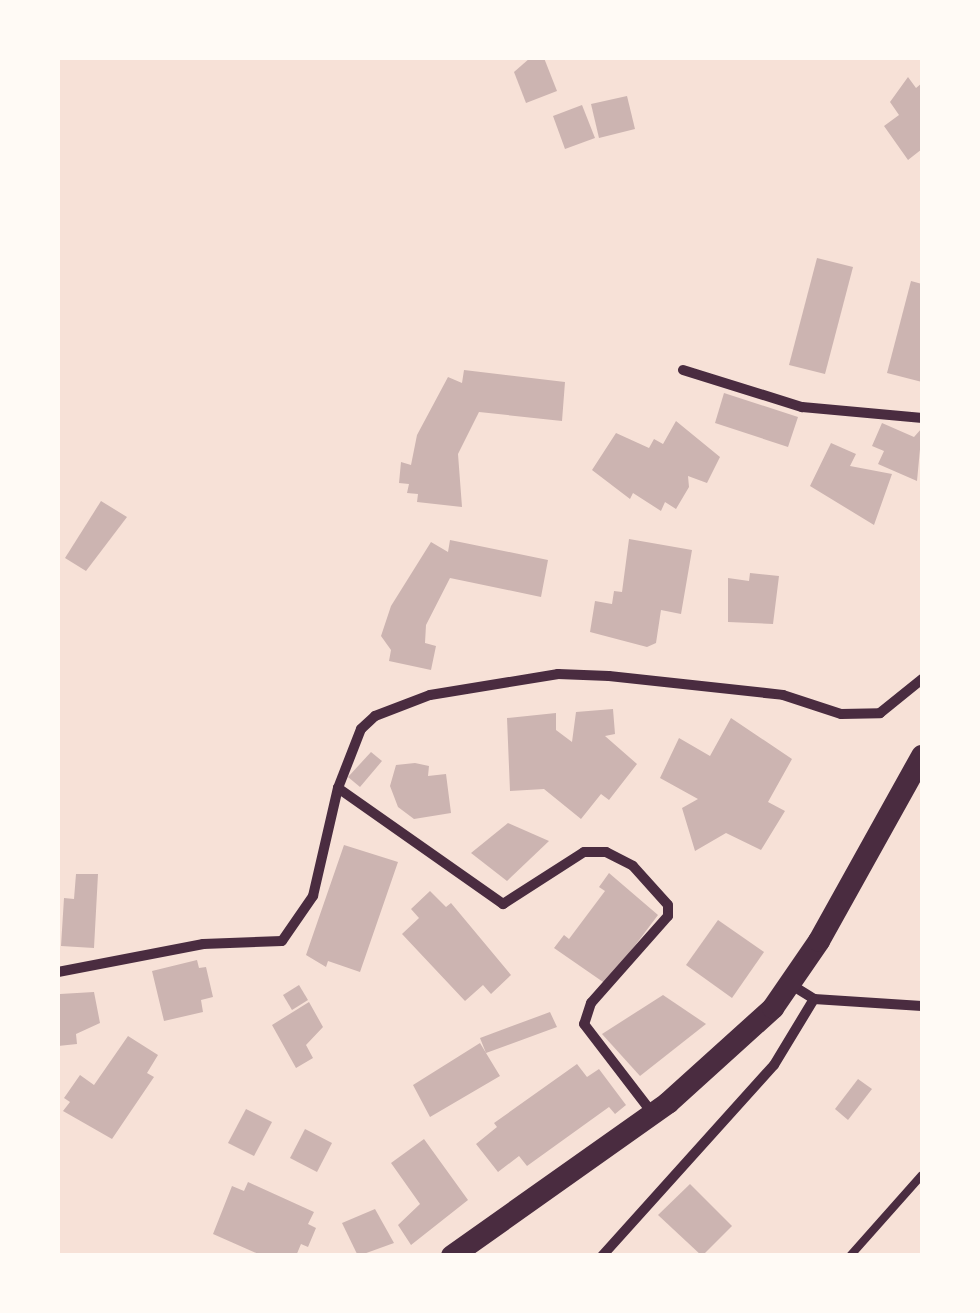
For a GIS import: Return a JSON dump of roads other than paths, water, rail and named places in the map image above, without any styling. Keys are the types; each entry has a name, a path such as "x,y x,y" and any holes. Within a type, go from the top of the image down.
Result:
{"main road":[{"path":"452,1256 653,1114 726,1054 789,984 922,756"}],"street":[{"path":"684,370 802,406 922,418"},
{"path":"58,972 203,944 282,941 313,896 338,788 353,743 376,716 430,695 558,674 656,678 782,695 841,714 880,713 922,678"},
{"path":"338,788 503,904 584,852 606,852 642,876 668,905 668,916 592,1003 584,1024 653,1114"},
{"path":"789,984 814,999 922,1006"},
{"path":"602,1256 774,1066 814,999"}],"lane":[{"path":"850,1256 922,1175"}]}
